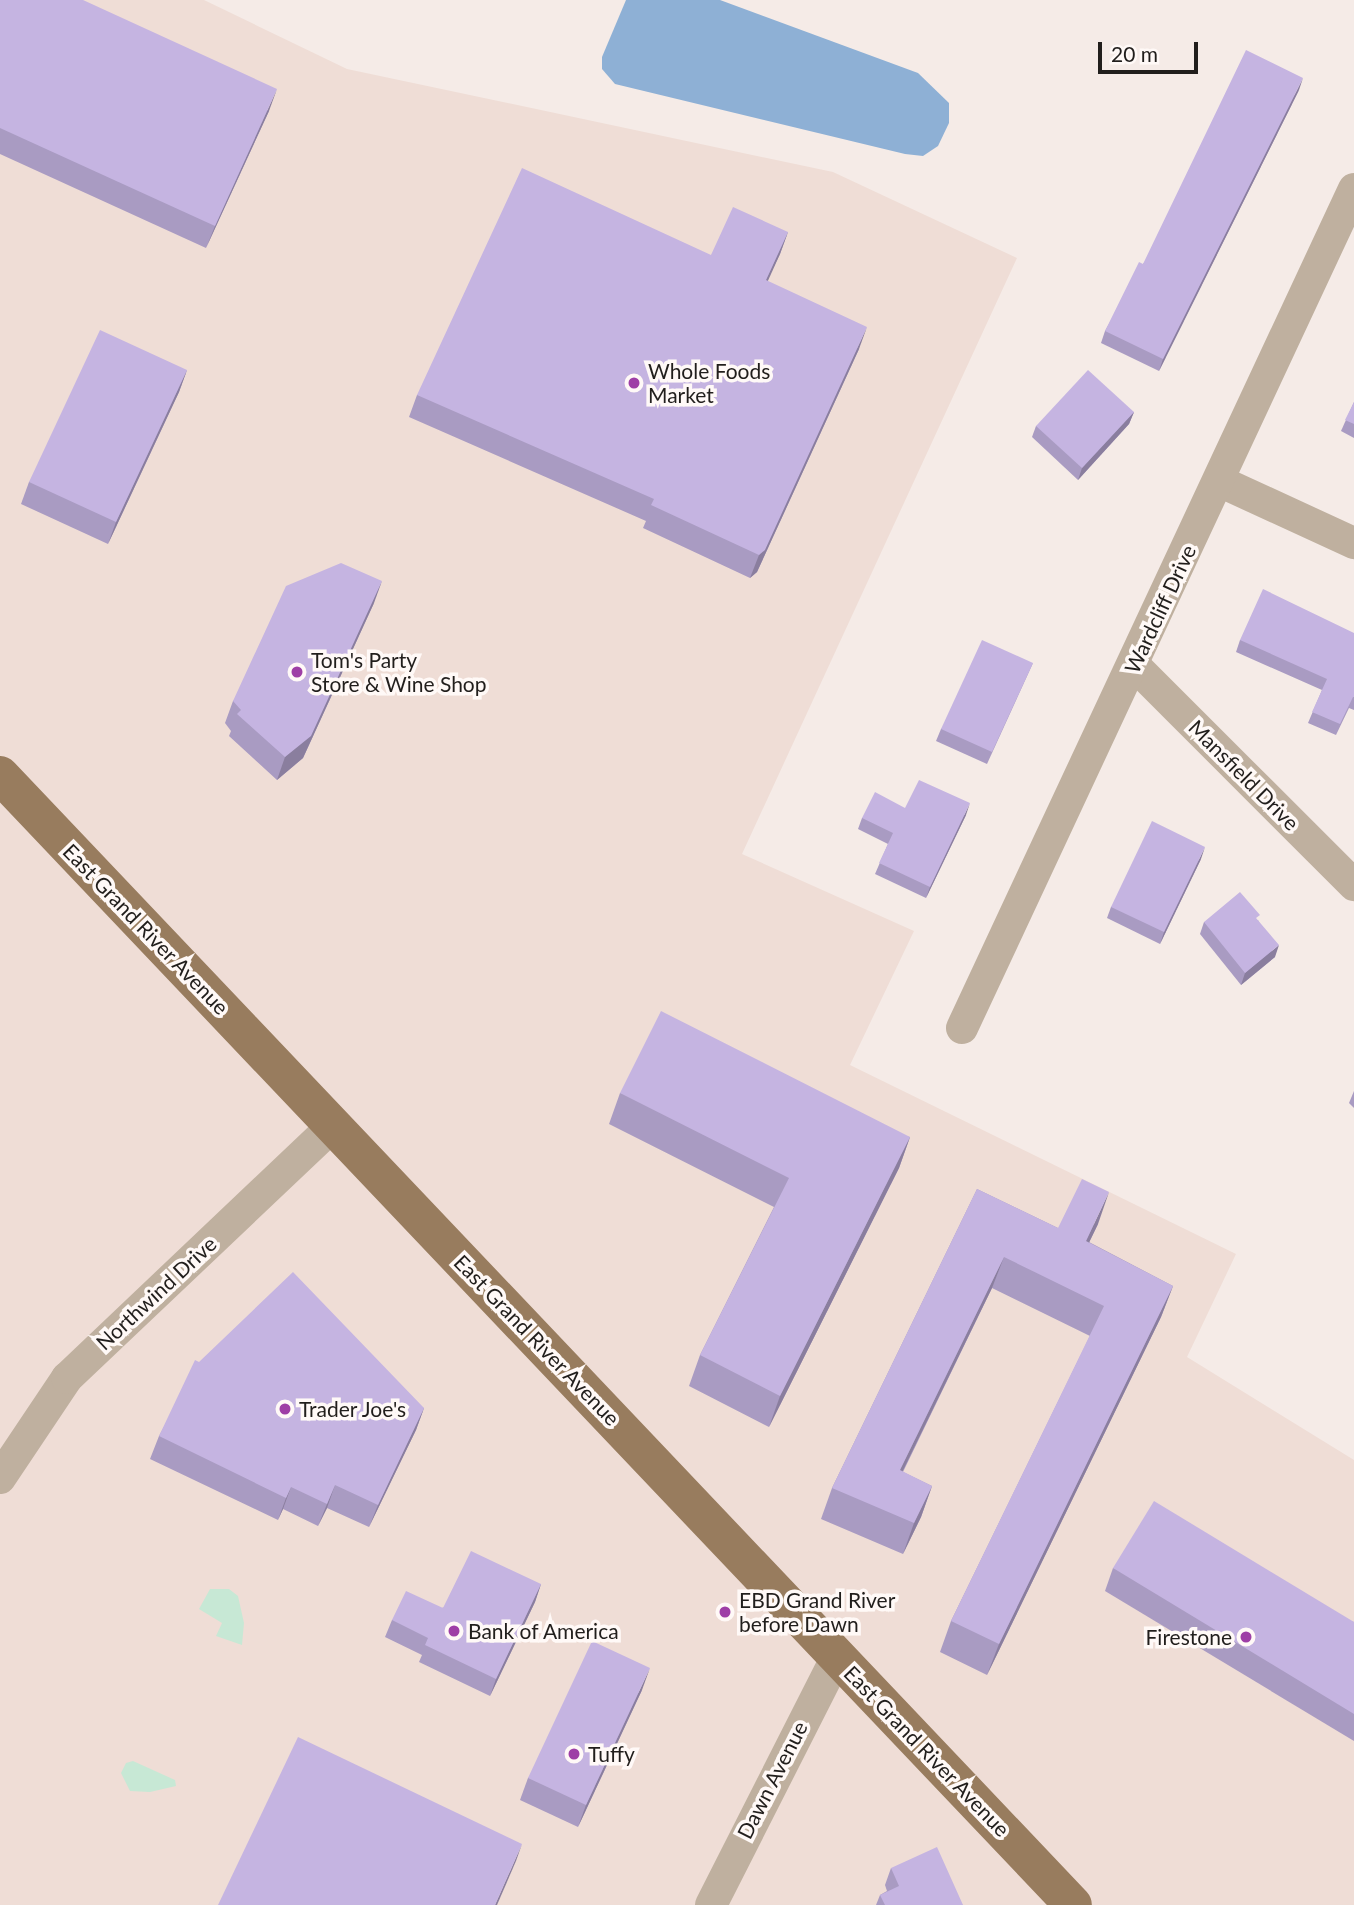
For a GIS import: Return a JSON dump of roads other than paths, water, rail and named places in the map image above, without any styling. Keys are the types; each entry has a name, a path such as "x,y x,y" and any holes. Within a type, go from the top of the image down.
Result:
{"main road":[{"name":"East Grand River Avenue","path":"0,775 1073,1905"}],"street":[{"name":"Wardcliff Drive","path":"962,1028 1135,666 1354,189"},
{"path":"1219,481 1354,543"},
{"name":"Mansfield Drive","path":"1135,666 1354,885"},
{"name":"Northwind Drive","path":"0,1478 67,1378 333,1126"},
{"name":"Dawn Avenue","path":"711,1905 837,1657"}],"water":[{"path":"626,0 720,0 918,73 949,103 949,123 938,146 923,156 905,154 615,84 602,69 602,57"}],"place":[{"name":"Whole Foods Market","path":"634,383"},
{"name":"Tom's Party Store & Wine Shop","path":"297,672"},
{"name":"Trader Joe's","path":"285,1409"},
{"name":"EBD Grand River before Dawn","path":"725,1612"},
{"name":"Bank of America","path":"454,1631"},
{"name":"Firestone","path":"1246,1637"},
{"name":"Tuffy","path":"574,1754"}]}
